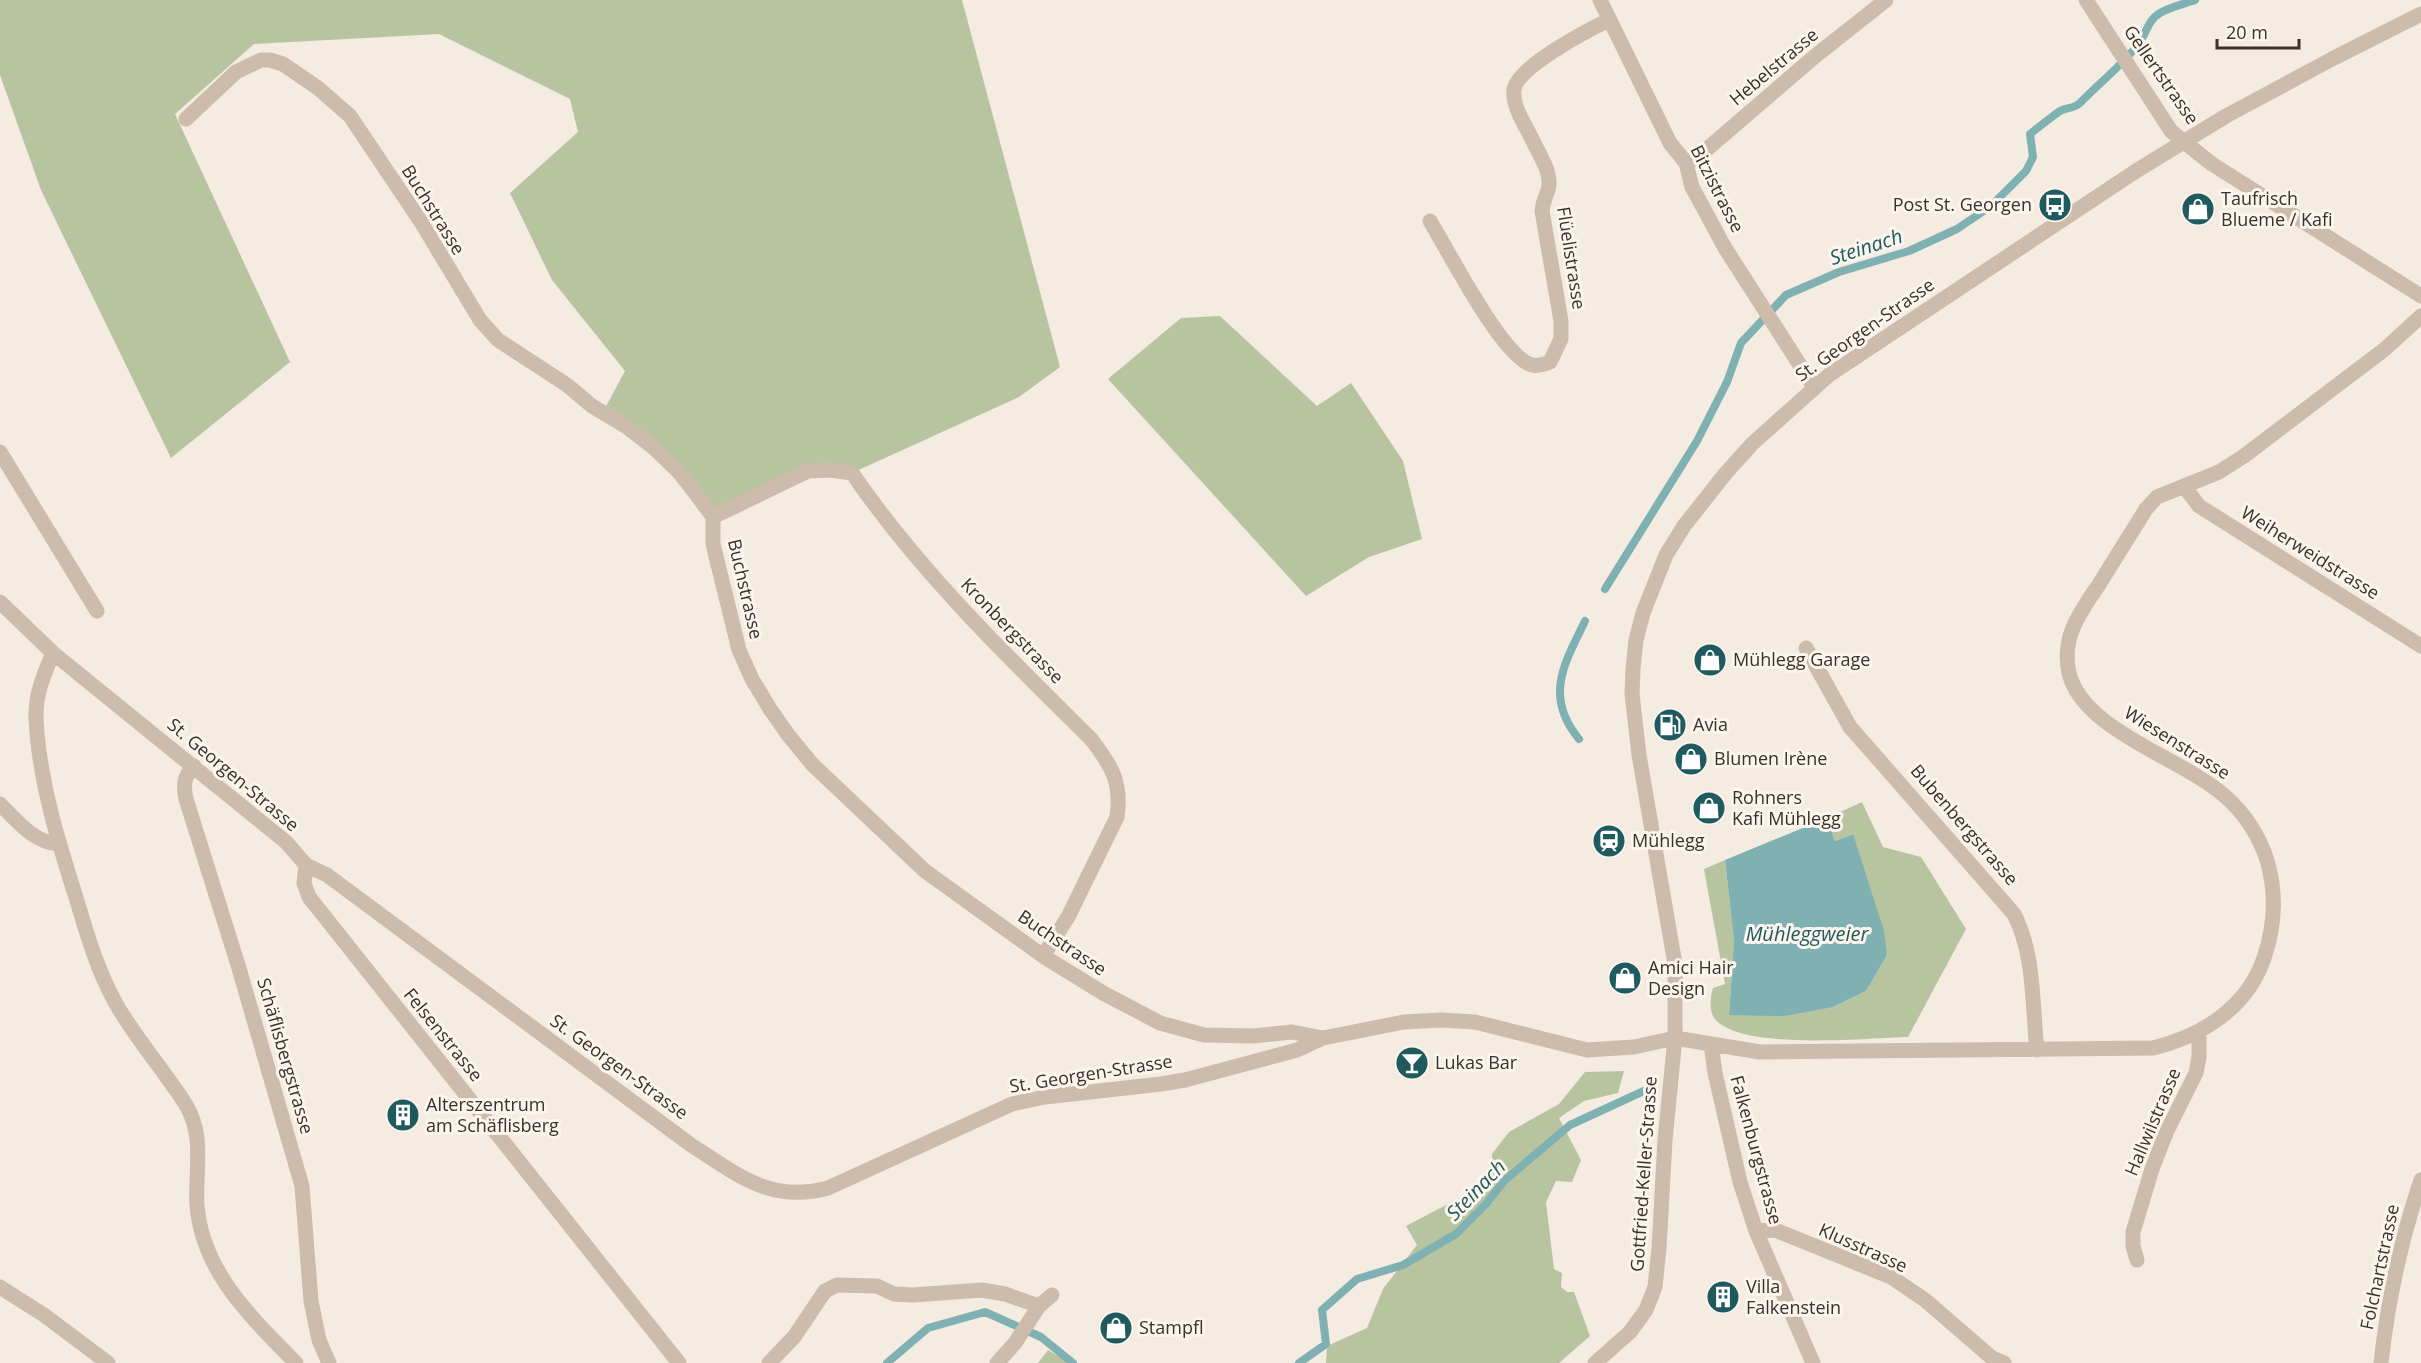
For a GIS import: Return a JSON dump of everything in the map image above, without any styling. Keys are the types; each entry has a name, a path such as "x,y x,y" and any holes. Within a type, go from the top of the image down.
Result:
{"street":[{"name":"Bitzistrasse","path":"1600,0 1670,143 1686,163 1692,187 1725,248 1814,387"},
{"name":"Hebelstrasse","path":"1686,163 1699,156 1814,57 1886,0"},
{"name":"Gellertstrasse","path":"2086,0 2171,131 2212,164 2421,296"},
{"name":"St. Georgen-Strasse","path":"0,602 53,653 286,842 306,865 327,875 691,1145 758,1185 783,1192 811,1193 828,1188 1012,1104 1046,1097 1185,1080 1297,1050 1323,1038 1404,1022 1441,1020 1475,1022 1587,1050 1634,1047 1675,1038 1675,964 1634,721 1632,669 1636,640 1654,582 1666,555 1684,526 1752,444 1814,387 1874,344 2136,171 2226,116 2421,14"},
{"name":"Flüelistrasse","path":"1430,221 1494,327 1513,351 1532,365 1540,366 1550,362 1560,339 1561,321 1542,210 1543,198 1549,184 1547,172 1516,106 1514,91 1519,77 1578,34 1609,20"},
{"name":"Buchstrasse","path":"186,119 236,72 261,60 283,64 318,88 350,116 421,222 480,320 498,340 567,385 592,406 653,447 678,471 713,517 713,544 739,650 752,680 789,736 812,764 925,871 1044,956 1102,993 1160,1023 1185,1031 1227,1036 1292,1032 1323,1038"},
{"name":"Wiesenstrasse","path":"1675,1038 1760,1052 2153,1048 2177,1042 2199,1032 2219,1019 2237,1002 2252,983 2263,962 2271,938 2274,894 2264,851 2254,831 2226,796 2091,711 2074,687 2068,658 2072,629 2146,509 2157,497 2219,472 2244,456 2385,349 2421,316"},
{"path":"0,452 97,612"},
{"name":"Kronbergstrasse","path":"713,517 808,471 830,470 852,473 880,514 915,556 976,624 1091,739 1103,754 1112,769 1117,784 1119,799 1117,817 1068,917 1044,956"},
{"name":"Weiherweidstrasse","path":"2184,486 2199,506 2421,646"},
{"name":"Bubenbergstrasse","path":"1806,648 1850,727 2014,914 2021,927 2028,954 2037,1050"},
{"path":"53,653 39,686 36,717 49,804 59,844 105,983 116,1004 192,1116 196,1142 197,1203 200,1227 217,1271 230,1292 296,1363"},
{"name":"Schäflisbergstrasse","path":"194,766 184,781 186,799 238,965 302,1185 311,1301 320,1340 329,1363"},
{"path":"0,804 35,837 46,844 59,844"},
{"name":"Felsenstrasse","path":"306,865 304,883 309,897 679,1363"},
{"name":"Hallwilstrasse","path":"2138,1260 2133,1246 2133,1232 2163,1142 2196,1073 2199,1057 2199,1032"},
{"name":"Gottfried-Keller-Strasse","path":"1594,1363 1630,1332 1646,1310 1654,1287 1675,1038"},
{"name":"Falkenburgstrasse","path":"1711,1044 1715,1073 1740,1182 1756,1231 1814,1363"},
{"name":"Folchartstrasse","path":"2381,1363 2391,1291 2401,1247 2421,1180"},
{"name":"Klusstrasse","path":"1756,1231 1775,1230 1891,1277 1925,1300 1992,1358 2004,1363"},
{"path":"769,1363 794,1337 825,1291 837,1285 877,1286 894,1294 904,1295 981,1290 1005,1294 1039,1306"},
{"path":"0,1287 44,1315 108,1363"},
{"path":"997,1363 1015,1343 1039,1306 1052,1295"}],"green space":[{"path":"0,0 962,0 1060,367 1019,397 852,473 830,470 713,517 696,494 603,412 625,371 552,280 510,193 578,132 570,99 439,34 254,44 175,114 290,362 171,458 41,190 0,75"},
{"path":"1220,316 1317,406 1351,383 1403,461 1422,539 1369,557 1306,596 1108,379 1181,318"},
{"path":"1862,802 1883,847 1921,857 1966,929 1908,1037 1837,1040 1781,1039 1734,1031 1718,1022 1711,1011 1712,992 1713,988 1725,984 1704,869 1725,860 1734,941 1729,1015 1833,1007 1866,991 1887,955 1852,834 1835,841 1827,818"},
{"path":"1624,1071 1618,1093 1584,1101 1559,1118 1581,1160 1572,1182 1556,1181 1546,1202 1554,1269 1562,1273 1561,1287 1567,1292 1574,1292 1590,1336 1559,1363 1326,1363 1327,1346 1367,1328 1383,1289 1417,1245 1406,1226 1492,1181 1492,1154 1509,1132 1559,1104 1585,1072"},
{"path":"1048,1350 1070,1363 1038,1363"}],"water":[{"name":"Mühleggweier","path":"1827,818 1835,841 1853,834 1884,931 1887,955 1866,991 1833,1007 1784,1016 1729,1015 1734,941 1725,860"}],"waterway":[{"name":"Steinach","path":"1605,589 1697,441 1727,382 1741,343 1786,295 1839,272 1909,251 1957,229 1991,206 2026,171 2033,157 2030,134 2060,111 2079,104 2133,51 2156,16 2168,9 2195,0"},
{"name":"Steinach","path":"1579,739 1568,724 1560,695 1565,666 1585,621"},
{"name":"Steinach","path":"1299,1363 1326,1344 1322,1310 1357,1279 1403,1265 1456,1234 1486,1204 1504,1181 1570,1125 1646,1090"},
{"name":"Steinach","path":"887,1363 928,1328 985,1312 1041,1337 1073,1363"}],"place":[{"name":"Post St. Georgen","path":"2055,205"},
{"name":"Taufrisch Blueme / Kafi","path":"2198,209"},
{"name":"Mühlegg Garage","path":"1710,660"},
{"name":"Avia","path":"1670,725"},
{"name":"Blumen Irène","path":"1691,759"},
{"name":"Rohners Kafi Mühlegg","path":"1709,808"},
{"name":"Mühlegg","path":"1609,841"},
{"name":"Amici Hair Design","path":"1625,978"},
{"name":"Lukas Bar","path":"1412,1063"},
{"name":"Alterszentrum am Schäflisberg","path":"403,1115"},
{"name":"Villa Falkenstein","path":"1723,1297"},
{"name":"Stampfl","path":"1116,1328"}]}
